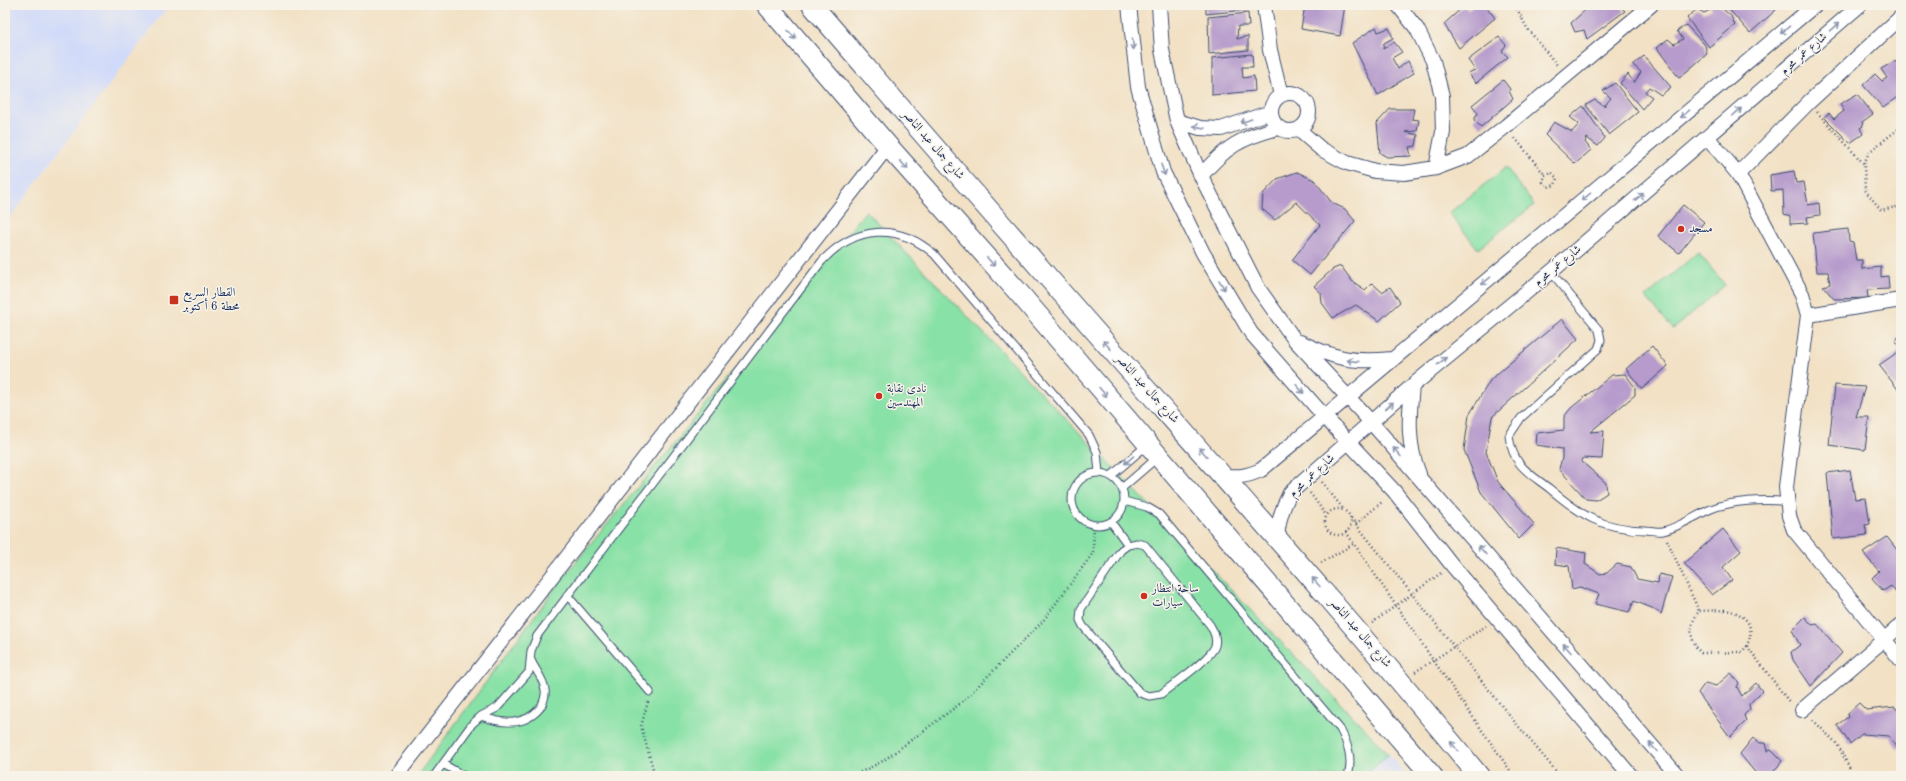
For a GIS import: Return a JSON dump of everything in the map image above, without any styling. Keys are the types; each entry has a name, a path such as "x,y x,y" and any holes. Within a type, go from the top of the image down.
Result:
{"main road":[{"path":"767,5 888,146 1019,293 1432,776"},
{"name":"شارع جمال عبد الناصر","path":"812,5 1359,632 1478,776"},
{"path":"1019,293 1023,279 1030,272 1040,268"}],"street":[{"path":"1129,5 1138,87 1163,172 1202,253 1251,333 1324,416 1394,491 1452,565 1631,776"},
{"path":"1159,5 1162,50 1177,121 1201,176 1258,288 1294,339 1346,397 1371,422 1678,776"},
{"path":"1264,5 1270,50 1281,95"},
{"path":"1398,5 1417,29 1433,61 1442,96 1443,132 1436,168"},
{"path":"1223,475 1234,477 1248,476 1261,470 1346,397 1815,5"},
{"name":"شارع عَمر محرم","path":"1277,538 1278,523 1282,507 1290,493 1315,473 1348,441 1412,386 1550,272 1708,138 1860,5"},
{"path":"1299,130 1321,149 1347,162 1375,171 1404,173 1436,168 1468,156 1649,6"},
{"path":"1738,174 1809,102 1901,17"},
{"path":"1201,176 1215,159 1231,146 1249,136 1278,128 1292,132 1299,130 1305,125 1309,118 1310,110 1307,103 1296,93 1281,95 1272,105 1271,118 1278,128"},
{"path":"1177,121 1200,128 1221,128 1271,112"},
{"path":"1708,138 1738,174 1802,294 1808,316 1786,487 1786,501 1794,530 1901,660"},
{"path":"396,776 888,146"},
{"path":"1808,316 1901,300"},
{"path":"1294,339 1318,351 1342,359 1367,362 1392,359"},
{"path":"1412,386 1410,437 1414,461 1422,481"},
{"path":"1802,710 1901,625"}],"lane":[{"path":"434,776 472,724 481,716 497,708 529,672 530,658 537,636 822,261 843,243 856,236 883,232 904,236 923,245 934,254 1089,435 1097,452 1099,473"},
{"path":"1550,272 1599,330 1601,340 1598,349 1521,418 1509,436 1511,450 1518,463 1576,511 1602,524 1630,530 1663,531 1712,508 1730,504 1761,500 1786,501"},
{"path":"1111,476 1153,451"},
{"path":"1122,488 1153,451"},
{"path":"1099,473 1111,476 1122,488 1124,501 1118,517 1103,525 1094,525 1086,522 1079,517 1074,510 1072,501 1075,488 1082,478 1090,474 1099,473"},
{"path":"1124,501 1147,507 1159,514 1340,729 1345,738 1350,757 1348,776"},
{"path":"1111,522 1128,544"},
{"path":"1137,543 1145,545 1210,625 1216,638 1215,645 1208,656 1161,694 1155,696 1140,693 1083,626 1080,620 1082,609 1121,550 1128,544 1137,543"},
{"path":"568,595 650,692"},
{"path":"481,716 494,721 522,722 534,715 542,705 545,692 543,681 530,658"},
{"path":"442,764 464,776"}],"path":[{"path":"1515,5 1527,28 1566,76"},
{"path":"1809,102 1864,164"},
{"path":"1506,126 1545,175"},
{"path":"1901,127 1870,152 1864,164 1865,190 1881,210 1901,206"},
{"path":"1552,173 1557,178 1555,185 1548,187 1543,182 1545,175 1552,173"},
{"path":"1315,473 1454,647 1560,776"},
{"path":"1303,482 1326,515 1326,527 1333,534 1343,535 1350,528 1351,518"},
{"path":"1356,524 1394,491"},
{"path":"1326,515 1334,510 1344,510"},
{"path":"853,776 883,761 961,703 1043,621 1093,553 1094,525"},
{"path":"1663,531 1699,611"},
{"path":"1346,532 1514,776"},
{"path":"1307,572 1355,543"},
{"path":"1359,632 1452,565"},
{"path":"1699,611 1731,611 1743,616 1750,630 1750,638 1747,646 1742,652 1701,653 1695,646 1691,633 1693,619 1699,611"},
{"path":"1401,681 1498,618"},
{"path":"650,692 640,726 656,776"}],"shaded area":[{"path":"5,5 169,5 5,224"},
{"path":"1389,754 1407,776 1364,776"}],"green space":[{"path":"1506,167 1534,205 1478,249 1449,213"},
{"name":"نادى نقابة المهندسين","path":"866,211 1389,754 1364,776 417,776 561,580"},
{"path":"1698,252 1725,285 1673,329 1646,297"}],"building":[{"path":"1206,5 1246,5 1246,10 1206,14"},
{"path":"1305,5 1345,5 1340,36 1301,29"},
{"path":"1475,5 1485,5 1495,18 1459,48 1444,24 1464,6 1468,10"},
{"path":"1591,5 1619,5 1625,11 1587,39 1584,30 1575,32 1571,23"},
{"path":"1710,5 1718,5 1731,16 1735,25 1709,47 1687,18 1697,9 1704,13 1712,9"},
{"path":"1725,5 1772,5 1776,10 1750,33"},
{"path":"1248,13 1249,26 1238,26 1237,39 1248,36 1248,50 1209,54 1208,17"},
{"path":"1686,25 1705,45 1707,54 1679,78 1657,48 1668,39 1674,44 1683,39 1677,31"},
{"path":"1376,27 1378,32 1389,28 1393,38 1384,43 1383,49 1394,42 1402,52 1392,58 1398,69 1408,61 1414,73 1378,95 1352,43"},
{"path":"1499,37 1506,45 1502,51 1508,57 1476,83 1468,73 1475,70 1468,60"},
{"path":"1252,54 1253,67 1242,67 1243,78 1254,76 1255,91 1212,95 1212,58"},
{"path":"1644,56 1671,87 1661,95 1649,87 1645,92 1652,97 1642,109 1620,83 1628,74 1634,83 1641,72 1633,65"},
{"path":"1895,61 1901,68 1901,95 1883,108 1863,85 1875,74 1882,81 1887,78 1881,69"},
{"path":"1503,80 1510,89 1509,91 1513,99 1481,127 1474,120 1478,113 1472,105"},
{"path":"1615,83 1638,112 1609,135 1586,105 1595,100 1604,106 1611,98 1603,91"},
{"path":"1857,94 1873,114 1862,122 1863,126 1860,128 1863,134 1850,143 1824,117 1829,113 1834,119 1844,111 1840,104"},
{"path":"1583,106 1605,138 1598,146 1587,138 1585,142 1591,150 1575,164 1545,135 1554,122 1572,132 1579,124 1570,117"},
{"path":"1390,109 1414,109 1412,119 1419,120 1417,131 1405,132 1418,135 1416,146 1409,147 1411,156 1387,157 1380,153 1377,123"},
{"path":"1794,171 1796,183 1804,182 1808,205 1819,203 1820,215 1807,217 1808,223 1790,224 1790,216 1784,214 1783,190 1771,191 1770,175"},
{"path":"1297,172 1314,180 1332,203 1345,209 1355,221 1310,275 1292,260 1320,225 1296,202 1275,220 1262,209 1263,194 1277,179"},
{"name":"مسجد","path":"1683,205 1704,222 1679,253 1658,236"},
{"path":"1848,229 1849,241 1853,242 1856,260 1862,260 1862,269 1881,267 1881,277 1888,276 1889,289 1867,290 1868,298 1834,299 1823,286 1830,284 1828,272 1817,272 1813,233"},
{"path":"1341,266 1352,281 1365,290 1372,283 1382,292 1390,287 1400,302 1379,321 1356,305 1333,318 1322,303 1321,293 1314,286 1333,269"},
{"path":"1562,319 1578,339 1492,417 1486,452 1498,482 1534,524 1519,539 1481,492 1464,450 1469,415 1491,379"},
{"path":"1901,336 1901,348 1895,340"},
{"path":"1652,346 1668,366 1642,389 1626,369"},
{"path":"1901,350 1901,391 1900,392 1879,365"},
{"path":"1625,374 1635,387 1635,395 1590,432 1604,431 1602,459 1583,458 1582,462 1606,483 1607,493 1596,500 1586,499 1559,469 1562,458 1562,449 1536,445 1537,433 1564,430 1564,417 1571,408 1612,375"},
{"path":"1835,385 1865,387 1856,417 1869,417 1865,450 1829,445"},
{"path":"1850,470 1855,499 1866,498 1870,524 1865,525 1867,535 1833,539 1827,473"},
{"path":"1723,529 1741,551 1723,567 1732,580 1712,595 1684,563"},
{"path":"1887,537 1901,555 1901,599 1891,586 1883,591 1872,578 1879,571 1863,553"},
{"path":"1556,548 1586,553 1585,564 1600,574 1607,573 1617,564 1631,567 1637,579 1658,583 1659,574 1672,577 1661,614 1652,608 1634,601 1629,612 1595,604 1599,594 1580,587 1572,589 1569,566 1555,564"},
{"path":"1805,617 1812,625 1817,624 1842,653 1811,686 1793,660 1791,652 1800,645 1792,630"},
{"path":"1731,673 1739,683 1737,687 1742,696 1756,683 1762,691 1749,704 1750,709 1744,715 1746,721 1730,737 1698,693 1705,683 1716,686"},
{"path":"1859,703 1866,710 1895,707 1901,715 1901,745 1898,749 1889,736 1862,734 1850,744 1837,725 1848,717 1847,714"},
{"path":"1753,738 1760,743 1765,743 1767,751 1771,750 1782,761 1770,776 1758,776 1740,754"}],"place":[{"name":"مسجد","path":"1681,229"},
{"name":"القطار السريع محطة 6 أكتوبر","path":"174,300"},
{"name":"نادى نقابة المهندسين","path":"879,396"},
{"name":"ساحة انتظار سيارات","path":"1144,596"}]}
